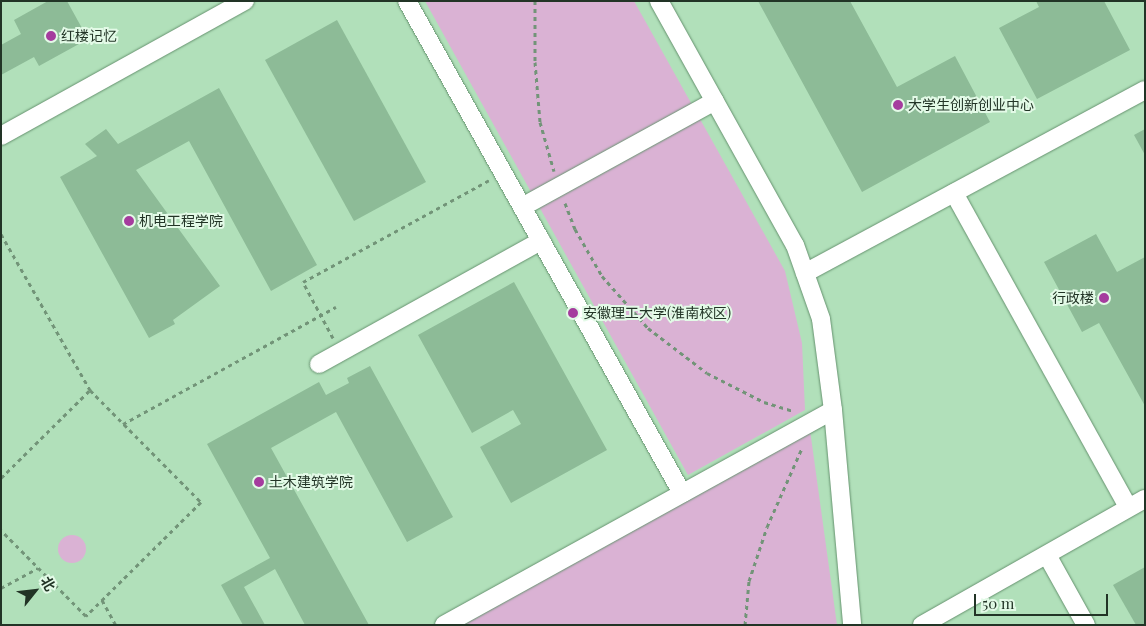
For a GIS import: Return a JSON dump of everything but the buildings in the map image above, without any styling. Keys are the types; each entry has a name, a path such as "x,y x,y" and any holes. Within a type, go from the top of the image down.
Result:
{"lane":[{"path":"1,136 245,1"},
{"path":"407,1 682,493"},
{"path":"659,1 795,245 821,320 825,414 852,625"},
{"path":"805,273 1145,90"},
{"path":"522,207 714,101"},
{"path":"954,192 1128,507"},
{"path":"319,364 541,241"},
{"path":"444,625 825,414"},
{"path":"922,625 1145,499"},
{"path":"1046,554 1086,625"}],"path":[{"path":"535,1 536,62 540,122 559,186 575,228 602,276 648,328 707,373 764,402 825,414"},
{"path":"341,352 303,282 503,172"},
{"path":"1,234 90,390 201,502 86,616 1,530"},
{"path":"123,424 336,307"},
{"path":"1,478 90,390"},
{"path":"745,625 752,572 767,527 803,446"},
{"path":"1,588 38,568"},
{"path":"102,600 116,625"}],"shaded area":[{"path":"425,1 634,1 785,271 802,343 805,410 688,475"},
{"path":"810,430 837,625 463,625"},
{"path":"72,535 82,539 86,549 82,559 72,563 62,559 58,549 62,539"}],"place":[{"name":"红楼记忆","path":"51,36"},
{"name":"大学生创新创业中心","path":"898,105"},
{"name":"机电工程学院","path":"129,221"},
{"name":"行政楼","path":"1104,298"},
{"name":"安徽理工大学(淮南校区)","path":"573,313"},
{"name":"土木建筑学院","path":"259,482"}]}
